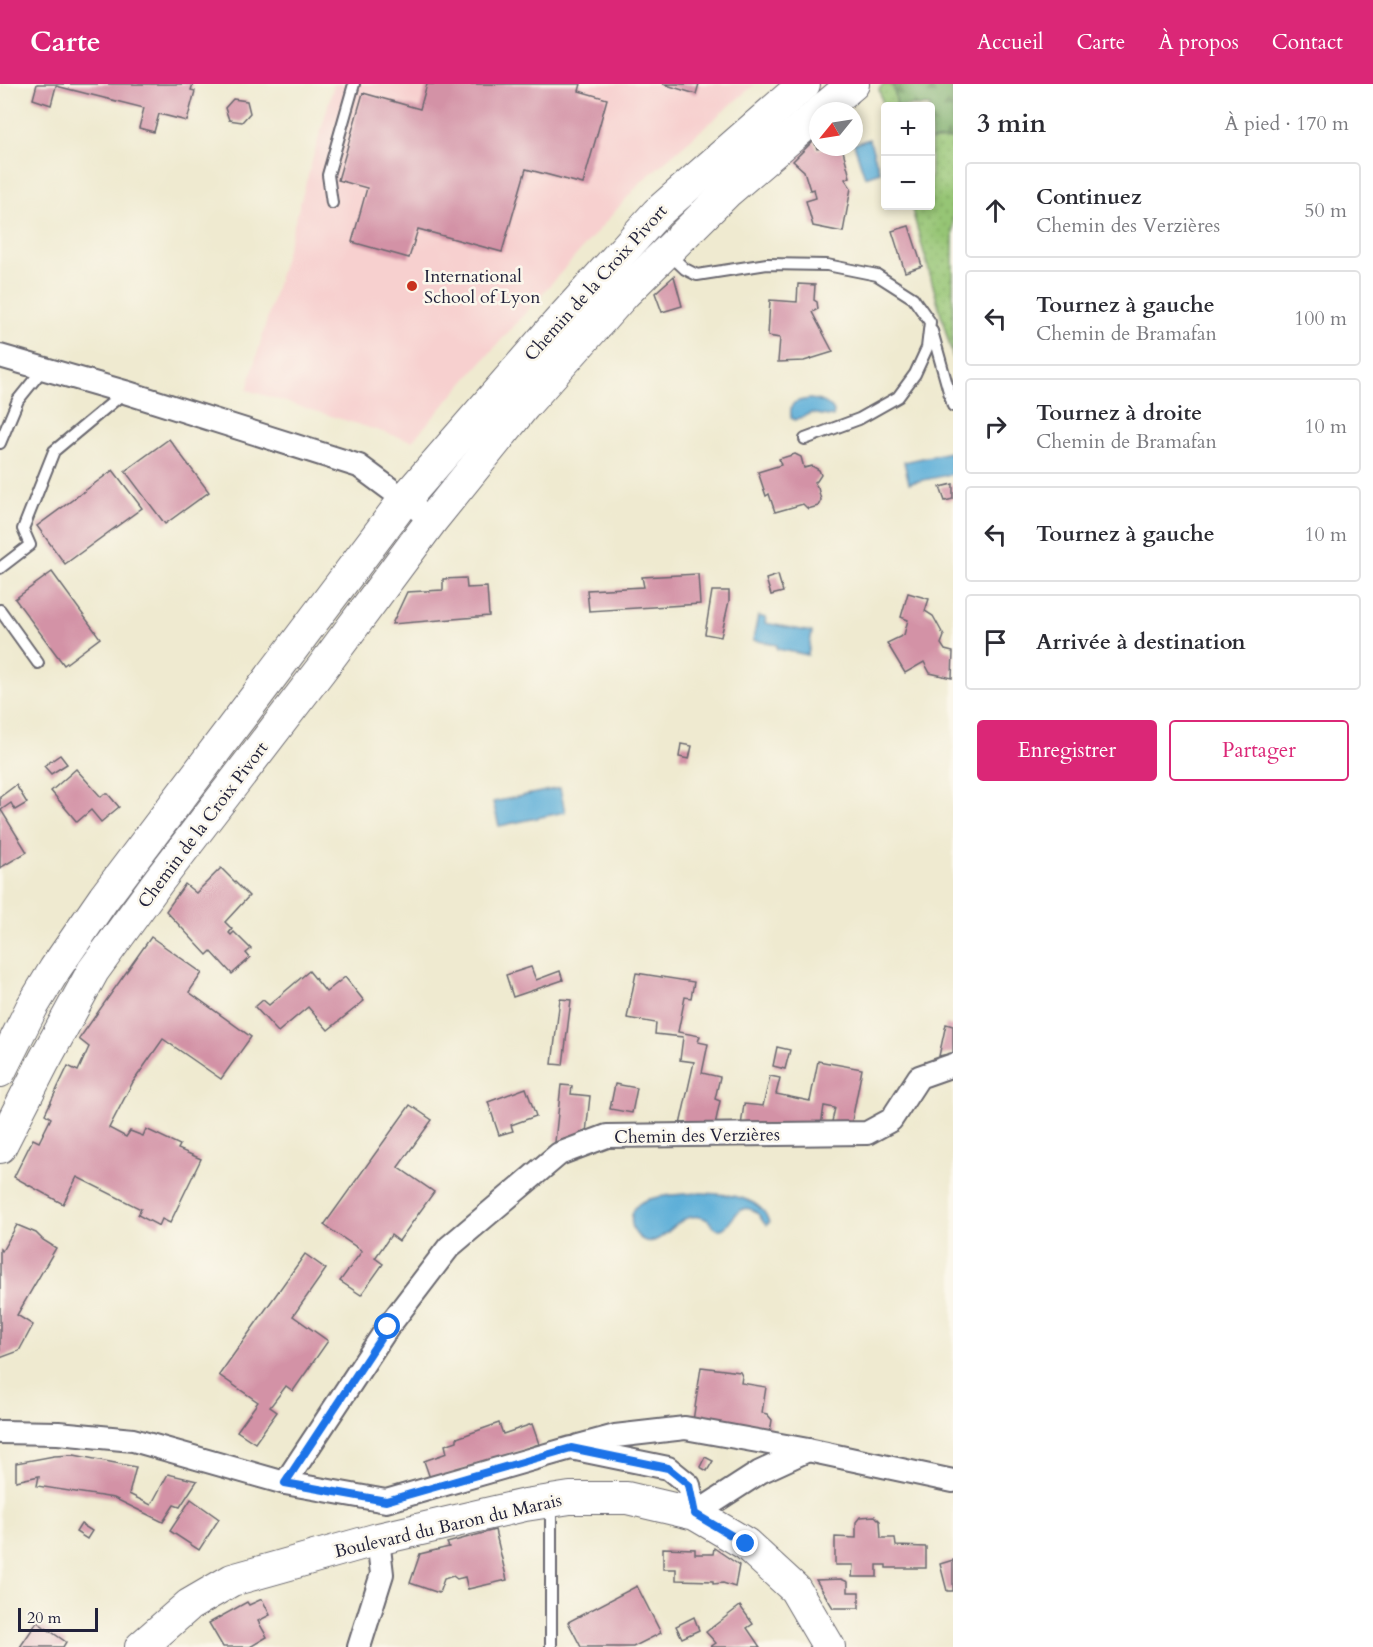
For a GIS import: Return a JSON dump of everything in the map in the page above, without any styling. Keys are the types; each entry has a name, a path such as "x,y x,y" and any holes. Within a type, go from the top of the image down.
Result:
{"main road":[{"name":"Chemin de la Croix Pivort","path":"0,1071 32,1007 104,898 405,499 556,324 657,213 804,84"},
{"name":"Chemin de la Croix Pivort","path":"832,102 853,84"},
{"name":"Chemin de la Croix Pivort","path":"0,1147 93,971 432,520 524,406 624,294 728,191 809,121"},
{"name":"Boulevard du Baron du Marais","path":"141,1647 189,1605 232,1580 378,1539 551,1501 570,1498 627,1498 695,1514 746,1544 795,1589 829,1647"}],"street":[{"path":"0,356 126,392 359,466 432,520"},
{"name":"Chemin des Verzières","path":"285,1483 388,1327 449,1247 559,1154 607,1136 867,1133 891,1120 919,1077 953,1065"},
{"path":"0,1432 58,1433 133,1440 285,1483 386,1501 615,1436 685,1428 808,1450 953,1481"},
{"path":"571,1448 668,1468 689,1485 695,1514 760,1472 808,1450"},
{"path":"359,1647 382,1574 378,1539"}],"lane":[{"path":"332,203 328,175 354,84"},
{"path":"666,252 685,269 697,275 767,264 827,265 877,275 913,298 930,322 953,406"},
{"path":"805,439 859,420 898,397 915,374 927,348 930,322"},
{"path":"0,443 18,400 44,368"},
{"path":"0,568 30,545 23,529 54,451 126,392"},
{"path":"0,610 38,663"},
{"path":"550,1647 551,1501"}],"shaded area":[{"name":"International School of Lyon","path":"334,84 755,84 641,182 412,441 247,390"}],"green space":[{"path":"884,84 893,84 896,102 882,102 879,89"},
{"path":"893,84 953,84 953,139 935,140 935,102 896,102"},
{"path":"953,139 953,358 912,210 935,210 935,140"}],"water":[{"path":"869,139 880,172 865,177 858,156 863,156 863,141"},
{"path":"810,399 827,404 834,412 833,417 811,413 795,420 791,418 791,408 794,403"},
{"path":"950,452 953,474 909,483 904,462"},
{"path":"758,616 766,618 765,623 812,632 808,655 777,649 777,645 753,640"},
{"path":"560,788 565,812 499,826 493,802"},
{"path":"677,1194 720,1194 751,1201 765,1214 769,1223 766,1225 758,1214 751,1209 745,1209 736,1214 721,1229 716,1228 706,1219 692,1217 680,1222 658,1239 650,1241 638,1236 634,1230 632,1216 634,1209 640,1203"}],"building":[{"path":"37,84 193,84 191,90 195,91 187,121 159,114 154,132 139,128 144,108 56,86 51,105 33,99"},
{"path":"427,84 581,84 579,91 607,99 583,184 526,169 502,252 418,229 409,258 352,242 367,188 338,180 363,93 420,109"},
{"path":"663,84 699,84 696,94"},
{"path":"233,99 247,101 250,113 242,122 229,120 225,108"},
{"path":"809,145 809,156 844,156 850,177 845,179 851,188 843,232 813,226 806,201 816,198 814,189 810,190 804,171 793,161"},
{"path":"909,226 922,266 905,272 892,231"},
{"path":"674,276 682,306 662,312 655,293"},
{"path":"798,284 815,285 814,300 817,302 818,309 812,312 833,352 804,361 778,362 780,338 768,336 770,300 797,302"},
{"path":"169,439 209,492 165,524 125,471"},
{"path":"795,454 801,457 804,468 812,466 819,470 821,475 814,482 821,500 818,506 808,509 803,504 775,512 769,494 766,496 758,472 781,465 779,459"},
{"path":"113,470 142,508 65,564 37,526"},
{"path":"953,484 953,499 945,501 940,487"},
{"path":"52,572 100,638 64,665 15,599"},
{"path":"698,574 700,604 589,611 587,590 644,587 642,577"},
{"path":"778,575 783,592 771,595 766,579"},
{"path":"466,578 467,588 487,587 489,616 392,624 407,592 443,590 443,579"},
{"path":"712,591 729,591 721,637 705,634"},
{"path":"908,593 929,599 925,611 933,616 944,636 941,644 945,650 953,652 952,678 930,673 924,662 905,673 887,643 904,635 908,620 901,617"},
{"path":"681,744 692,746 689,759 679,757"},
{"path":"60,755 67,764 51,774 44,766"},
{"path":"76,769 101,797 108,794 119,807 101,822 91,810 77,822 51,791"},
{"path":"16,785 27,803 15,810 11,803 1,810 27,852 0,868 0,797"},
{"path":"221,868 249,896 225,922 232,929 229,933 231,935 234,932 251,949 246,953 250,958 232,974 211,951 207,955 166,911 185,884 196,893"},
{"path":"151,937 202,973 189,992 251,1037 221,1079 163,1039 133,1082 109,1128 126,1137 130,1131 143,1136 146,1129 180,1145 178,1149 201,1159 170,1223 162,1219 159,1226 138,1215 141,1209 77,1177 63,1204 14,1177 33,1139 39,1142 51,1118 45,1114 68,1066 78,1071 89,1047 79,1039"},
{"path":"531,967 536,980 560,971 563,980 513,997 506,975"},
{"path":"309,971 326,992 345,977 364,1001 328,1030 308,1007 278,1032 255,1007 263,1000 269,1005"},
{"path":"636,973 694,982 691,998 685,997 678,1032 700,1036 698,1042 708,1044 702,1073 720,1077 715,1099 720,1101 715,1125 680,1125 694,1062 680,1060 683,1037 655,1034 656,1023 627,1018"},
{"path":"560,999 571,1000 563,1065 552,1064"},
{"path":"946,1024 953,1026 953,1053 939,1056"},
{"path":"777,1047 790,1050 785,1069 773,1066"},
{"path":"818,1061 862,1069 851,1126 831,1126 835,1108 824,1106 821,1126 741,1126 744,1104 763,1106 770,1076 780,1078 776,1094 810,1101"},
{"path":"615,1084 637,1088 632,1113 610,1109"},
{"path":"561,1085 572,1086 571,1094 590,1096 586,1133 555,1142"},
{"path":"526,1088 536,1116 511,1125 513,1131 499,1135 488,1102"},
{"path":"410,1105 432,1120 398,1167 434,1192 399,1241 391,1235 375,1258 383,1264 361,1295 340,1281 362,1251 324,1225"},
{"path":"17,1225 36,1233 56,1248 17,1315 33,1325 19,1351 0,1358 0,1249 2,1251"},
{"path":"305,1254 326,1269 293,1316 328,1341 293,1391 286,1386 270,1407 277,1412 255,1443 237,1431 258,1402 219,1375"},
{"path":"701,1367 740,1372 741,1383 766,1387 762,1413 767,1414 772,1420 770,1433 693,1421"},
{"path":"499,1423 503,1434 532,1424 539,1444 431,1481 424,1461 447,1453 445,1445 457,1441 457,1438"},
{"path":"74,1455 136,1467 129,1494 151,1505 168,1474 197,1481 180,1507 174,1505 163,1522 114,1498 37,1486 39,1476 16,1481 16,1463"},
{"path":"705,1457 713,1461 707,1471 700,1467"},
{"path":"191,1499 219,1519 199,1550 170,1531"},
{"path":"875,1516 880,1521 881,1538 895,1538 896,1546 926,1547 926,1568 886,1568 886,1565 877,1565 877,1577 852,1577 853,1565 835,1565 835,1537 856,1538 856,1522 860,1517"},
{"path":"81,1524 92,1531 87,1539 76,1532"},
{"path":"495,1530 507,1580 468,1589 465,1577 457,1579 453,1576 444,1579 439,1593 410,1583 420,1554 449,1547 447,1543"},
{"path":"663,1548 695,1549 695,1554 713,1554 714,1548 739,1565 735,1587 723,1583 713,1584 713,1581 676,1580 676,1569 663,1569"},
{"path":"953,1560 953,1591 947,1591 940,1564"},
{"path":"841,1579 848,1582 848,1592 859,1592 859,1608 833,1608 816,1580"},
{"path":"637,1586 661,1633 633,1647 581,1647 568,1622"},
{"path":"262,1599 270,1615 258,1621 267,1637 250,1647 223,1647 209,1623 247,1602 249,1605"},
{"path":"740,1606 753,1624 747,1628 760,1647 710,1647 716,1643 706,1632"},
{"path":"694,1617 699,1630 682,1638 676,1626"},
{"path":"37,1622 66,1642 63,1647 20,1647"}],"place":[{"name":"International School of Lyon","path":"412,286"}],"route":[{"path":"388,1327 285,1483 386,1501 571,1448 668,1468 689,1485 695,1514 746,1544"}]}
